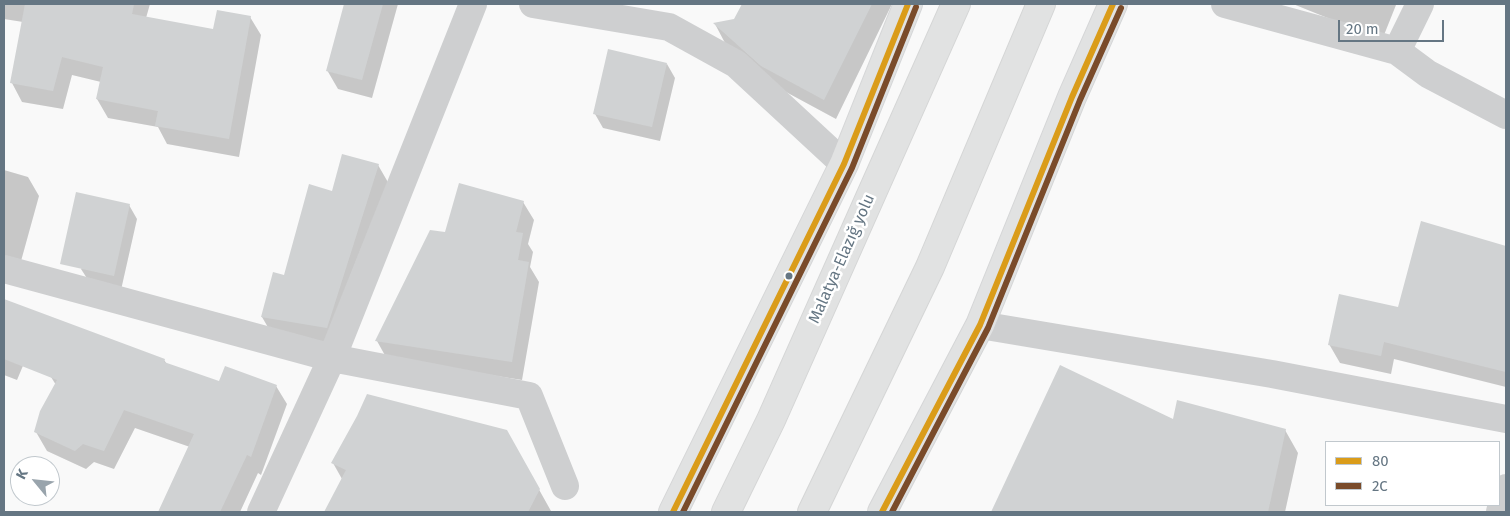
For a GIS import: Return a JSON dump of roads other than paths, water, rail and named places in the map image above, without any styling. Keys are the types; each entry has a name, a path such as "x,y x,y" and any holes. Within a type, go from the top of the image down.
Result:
{"main road":[{"path":"673,512 844,164 908,4"},
{"name":"Malatya-Elazığ yolu","path":"726,512 771,420 956,4"},
{"path":"812,512 930,267 1041,4"},
{"path":"882,512 980,325 1072,97 1113,4"}],"street":[{"path":"261,512 332,358 473,4"},
{"path":"533,4 669,27 736,64 844,164"},
{"path":"1225,4 1397,50 1428,74 1506,115"},
{"path":"1397,50 1420,4"},
{"path":"4,269 332,358 529,396 565,486"},
{"path":"980,325 1272,374 1506,419"},
{"path":"1500,512 1506,488"}]}
